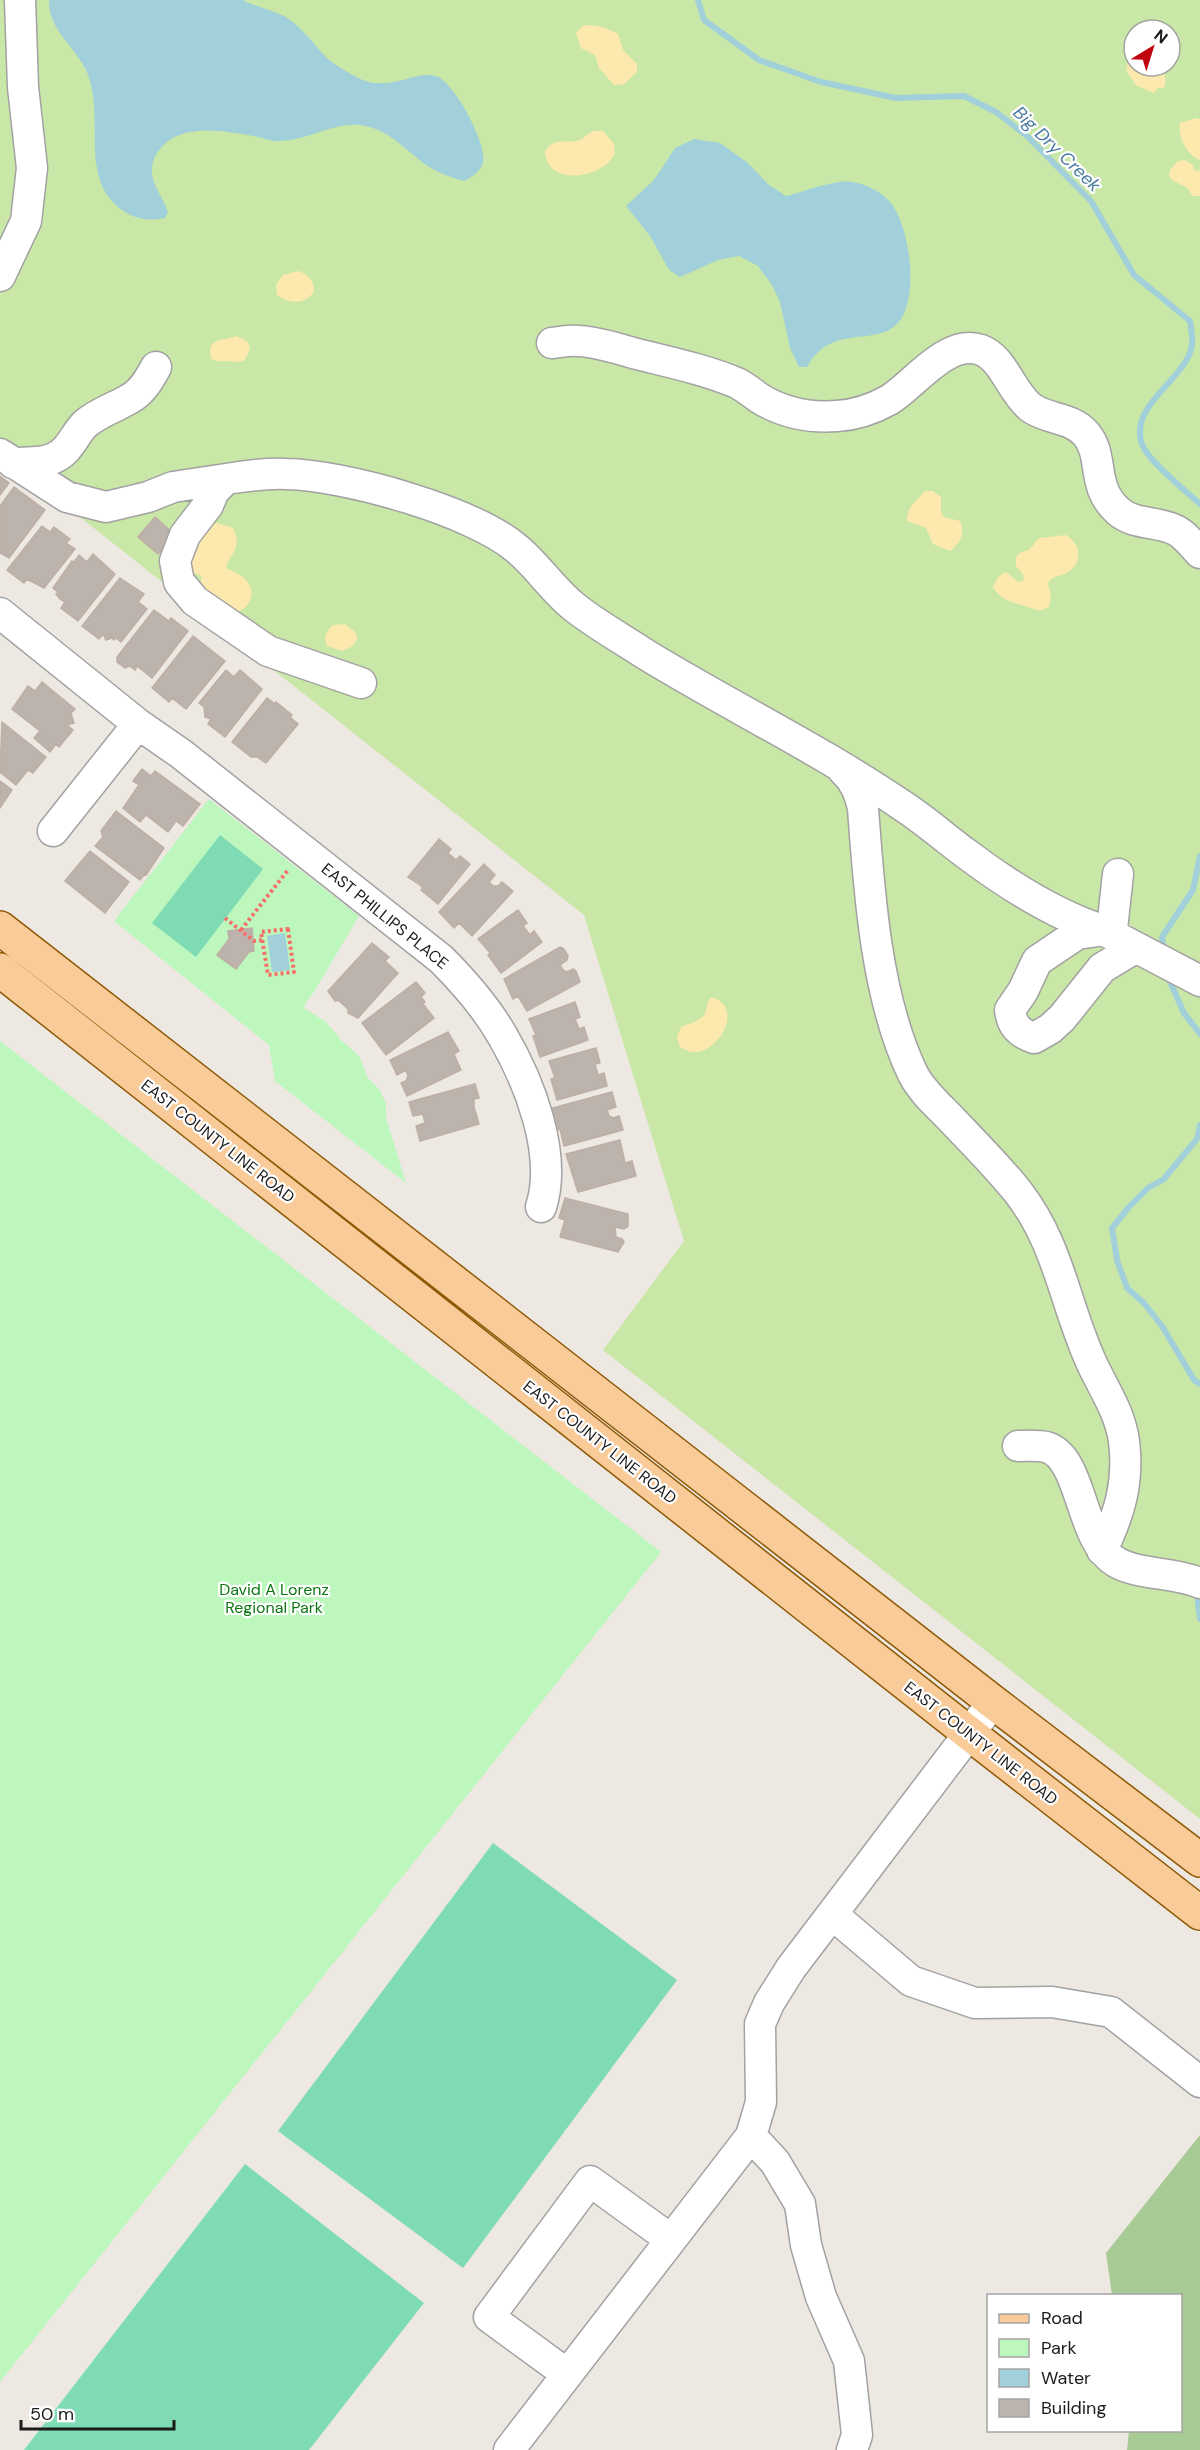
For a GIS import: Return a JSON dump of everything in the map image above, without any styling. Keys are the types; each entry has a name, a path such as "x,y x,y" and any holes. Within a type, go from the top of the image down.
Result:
{"main road":[{"name":"EAST COUNTY LINE ROAD","path":"0,928 993,1702 1200,1860"},
{"name":"EAST COUNTY LINE ROAD","path":"0,970 1200,1913"}],"street":[{"path":"0,276 26,221 32,168 23,87 20,0"},
{"path":"552,343 579,341 615,348 708,373 739,384 781,410 810,416 838,416 869,410 891,399 913,383 935,362 956,351 978,349 991,355 1021,398 1031,408 1044,416 1076,424 1086,433 1094,446 1097,473 1104,495 1119,512 1140,523 1173,529 1185,537 1200,553"},
{"path":"6,458 39,462 55,458 68,448 84,425 100,413 134,396 148,382 156,367"},
{"path":"6,458 67,497 106,507 148,497 173,487 286,473 354,482 469,522 516,548 571,605 590,619 658,662 841,768 853,779 860,794 919,817 981,865 1024,891 1088,926 1105,931 1200,981"},
{"path":"226,479 214,491 204,511 185,536 175,561 179,582 195,601 268,651 361,683"},
{"name":"EAST PHILLIPS PLACE","path":"0,614 441,959 477,998 498,1028 524,1079 536,1113 546,1160 545,1196 541,1207"},
{"path":"54,831 138,724"},
{"path":"870,799 870,900 887,995 901,1046 915,1077 936,1103 999,1170 1042,1227 1093,1366 1116,1411 1124,1440 1125,1490 1102,1550"},
{"path":"1118,874 1112,929 1077,934 1037,961 1023,991 1010,1010 1011,1022 1022,1034 1034,1038 1050,1029 1074,1005 1094,976 1112,960 1135,948"},
{"path":"1018,1446 1048,1447 1059,1456 1074,1480 1087,1521 1102,1550 1115,1562 1132,1568 1193,1580"},
{"path":"509,2450 751,2136 761,2102 760,2024 769,2003 791,1968 993,1702"},
{"path":"833,1915 911,1981 975,2003 1052,2002 1111,2012 1200,2082"},
{"path":"751,2136 775,2162 800,2204 806,2245 821,2297 849,2361 857,2435 852,2450"},
{"path":"567,2374 489,2317 590,2181 670,2239"}],"path":[{"path":"241,930 304,851"},
{"path":"225,918 254,941 262,940"},
{"path":"288,929 294,972 267,975 262,940 261,932 288,929"}],"green space":[{"path":"0,0 1200,0 1200,1819 603,1350 684,1241 584,915 0,454"},
{"path":"209,799 359,916 304,1008 326,1022 360,1057 367,1077 380,1090 386,1104 386,1118 406,1183 275,1081 269,1045 114,921"},
{"path":"220,835 263,869 196,957 152,923"},
{"name":"David A Lorenz Regional Park","path":"0,1041 661,1552 0,2382"},
{"path":"493,1843 677,1980 463,2268 278,2131"},
{"path":"1200,2135 1200,2450 1127,2450 1129,2432 1182,2432 1182,2294 1112,2294 1106,2253"},
{"path":"245,2164 424,2303 309,2450 24,2450"}],"sand":[{"path":"582,26 603,27 618,34 623,50 637,64 637,72 624,84 614,85 599,68 595,55 581,48 576,33"},
{"path":"1131,78 1165,78 1164,88 1158,88 1154,93 1136,85"},
{"path":"1200,119 1200,160 1191,154 1180,134 1180,123"},
{"path":"593,131 603,131 614,144 615,153 609,162 589,173 577,175 566,175 556,171 548,163 545,152 551,145 578,140"},
{"path":"1184,160 1193,165 1194,170 1200,171 1200,196 1193,196 1187,188 1172,180 1169,175 1170,170 1178,161"},
{"path":"299,271 311,279 314,292 306,299 296,302 277,295 276,285 283,275"},
{"path":"236,336 247,341 250,347 244,361 211,359 210,352 213,343"},
{"path":"925,491 933,491 941,497 941,512 944,517 960,521 961,538 950,551 933,544 926,528 907,521 910,508"},
{"path":"217,523 233,528 236,535 235,549 226,568 239,574 250,585 249,602 236,613 230,614 200,586 202,576 194,573 189,567 192,547 199,543 210,525"},
{"path":"1066,535 1076,544 1077,561 1070,570 1048,583 1051,596 1049,607 1040,611 1014,603 997,593 993,587 998,577 1006,572 1018,582 1024,580 1023,574 1016,566 1016,557 1021,552 1029,550 1039,538"},
{"path":"345,624 356,633 357,639 353,646 342,651 327,646 325,637 333,625"},
{"path":"711,997 721,1002 726,1010 725,1028 720,1037 703,1050 691,1052 680,1047 677,1037 681,1027 702,1017"}],"water":[{"path":"49,0 243,0 278,13 289,19 327,58 358,78 381,83 430,75 445,82 469,116 480,143 483,163 473,176 464,181 431,168 386,134 358,125 336,127 292,140 278,141 230,132 192,132 169,140 153,161 153,179 168,212 165,218 138,218 122,210 108,196 100,180 96,162 91,86 85,68 57,28"},
{"path":"694,139 720,143 748,163 769,185 786,196 829,184 846,182 868,187 886,198 902,226 910,261 909,297 905,312 898,323 878,334 841,340 829,345 817,353 807,367 799,367 790,348 780,302 772,285 758,266 739,256 718,260 680,277 669,270 650,236 626,206 654,180 675,148"},
{"path":"285,933 290,970 272,972 267,936"}],"building":[{"path":"0,476 9,483 0,495"},
{"path":"14,487 45,510 9,558 0,553 0,506"},
{"path":"155,517 175,535 158,554 138,537"},
{"path":"42,526 50,532 54,527 70,539 66,543 75,549 44,588 27,579 24,583 7,570"},
{"path":"93,554 115,574 78,621 61,608 65,602 60,599 56,594 58,592 53,588 79,555 87,562"},
{"path":"120,578 144,594 138,602 147,609 121,642 116,638 106,640 103,634 99,639 82,626"},
{"path":"154,610 169,621 171,618 188,631 152,678 137,666 135,670 130,666 125,668 117,662 117,657"},
{"path":"193,636 225,661 186,709 172,698 169,702 152,688"},
{"path":"226,670 234,677 240,670 262,689 225,737 208,724 211,719 205,717 204,707 199,703"},
{"path":"42,682 75,709 71,713 74,723 67,725 73,730 59,747 56,744 50,752 34,738 40,731 12,709 28,686 35,691"},
{"path":"267,698 292,715 290,717 298,724 266,763 257,757 251,757 232,742"},
{"path":"2,722 46,757 33,773 28,770 16,785 0,772"},
{"path":"142,769 151,776 155,771 200,804 183,826 176,821 168,832 146,815 140,822 123,808 139,785 133,781"},
{"path":"0,781 12,790 0,808"},
{"path":"116,811 164,848 140,880 95,846 103,837 101,831"},
{"path":"439,839 451,849 448,853 456,860 460,856 470,864 438,904 421,890 423,888 420,885 408,877"},
{"path":"90,851 129,882 105,913 65,881"},
{"path":"484,864 495,875 489,882 493,886 498,886 502,882 513,891 472,936 459,923 454,928 439,912"},
{"path":"518,910 527,923 523,926 530,935 534,931 542,942 501,973 488,955 490,953 478,939"},
{"path":"252,928 254,951 249,952 236,969 217,955 229,939 228,931"},
{"path":"372,943 389,957 385,961 398,973 358,1018 348,1013 348,1009 338,1000 335,1001 328,991"},
{"path":"560,947 568,956 567,960 560,965 567,972 573,969 576,971 580,982 527,1011 518,996 513,999 504,979"},
{"path":"416,982 425,993 421,997 425,1002 423,1004 434,1018 386,1055 362,1023"},
{"path":"575,1002 580,1017 575,1019 579,1029 584,1027 588,1040 540,1057 533,1036 536,1035 529,1019"},
{"path":"448,1032 459,1051 454,1054 461,1070 407,1096 401,1083 406,1081 408,1076 406,1070 397,1075 390,1060"},
{"path":"596,1048 600,1063 595,1064 598,1075 604,1073 607,1086 557,1100 551,1079 555,1078 549,1061"},
{"path":"475,1084 479,1098 474,1099 474,1107 479,1124 420,1141 416,1126 425,1123 423,1114 413,1116 409,1102"},
{"path":"612,1092 616,1107 607,1110 609,1116 613,1118 619,1116 623,1130 564,1146 560,1129 554,1131 549,1109"},
{"path":"620,1140 625,1163 632,1161 636,1176 578,1192 566,1154"},
{"path":"565,1198 628,1214 628,1226 624,1229 615,1227 616,1237 624,1242 618,1252 560,1237 565,1220 559,1218"}],"waterway":[{"name":"Big Dry Creek","path":"698,0 704,20 759,60 821,82 896,98 964,96 996,112 1027,136 1091,201 1134,275 1190,321 1192,341 1188,356 1143,416 1140,430 1142,444 1152,459 1200,504"},
{"name":"Big Dry Creek","path":"1163,946 1162,937 1193,890 1200,856"},
{"name":"Big Dry Creek","path":"1167,975 1184,1013 1200,1034"},
{"name":"Big Dry Creek","path":"1200,1125 1197,1139 1164,1179 1148,1188 1112,1228 1117,1260 1127,1288 1143,1302 1162,1326 1194,1380 1200,1384"},
{"name":"Big Dry Creek","path":"1197,1594 1200,1619"}]}
